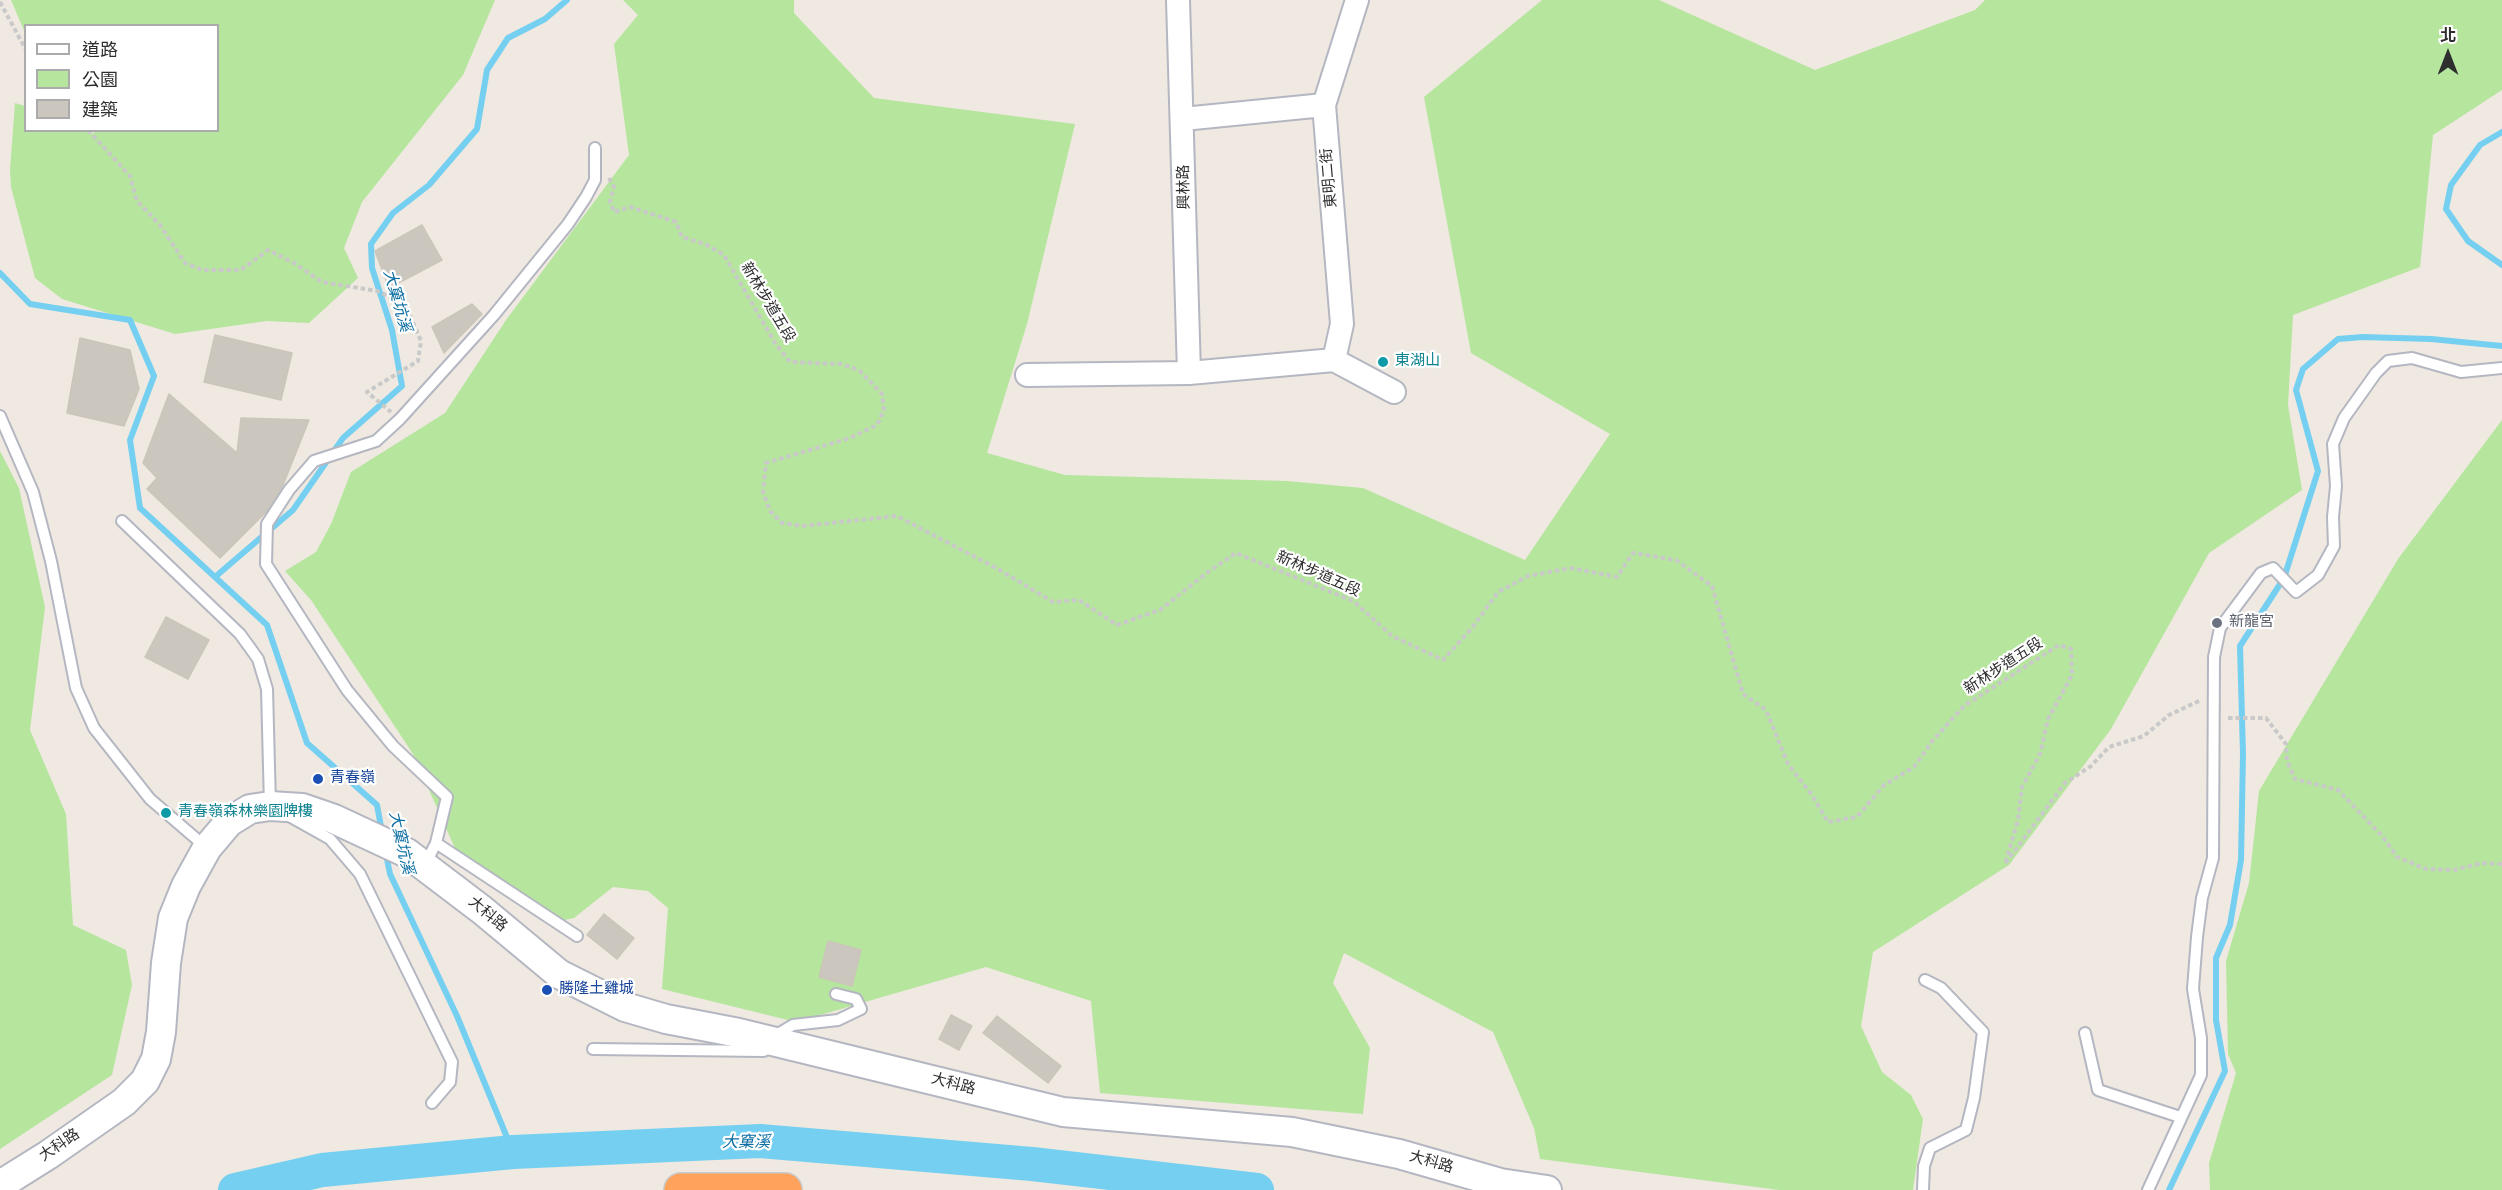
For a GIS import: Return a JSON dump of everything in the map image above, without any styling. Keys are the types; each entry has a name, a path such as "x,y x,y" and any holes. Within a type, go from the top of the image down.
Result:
{"highway":[{"path":"681,1190 785,1190"}],"street":[{"name":"興林路","path":"1178,0 1189,373"},
{"name":"東明二街","path":"1334,360 1342,324 1324,105 1357,0"},
{"path":"1183,119 1324,105"},
{"path":"1027,375 1189,373 1334,360 1394,392"},
{"name":"大科路","path":"0,1185 124,1102 145,1081 156,1059 173,918 186,886 207,848 229,822 250,809 270,806 302,808 422,854 559,974 625,1007 666,1019 767,1040 1064,1112 1292,1132 1400,1154 1500,1183 1546,1190"}],"lane":[{"path":"577,936 422,854 447,797 393,746 347,690 266,564 267,524 289,490 314,461 376,441 400,419 494,315 568,224 595,180 595,151"},
{"path":"2148,1190 2201,1075 2201,1038 2193,989 2202,898 2213,858 2214,657 2220,628 2261,573 2273,568 2296,592 2318,575 2334,546 2333,518 2336,486 2333,444 2344,418 2376,373 2388,362 2412,358 2462,372 2502,368"},
{"path":"0,416 33,492 51,561 76,688 94,728 150,799 207,848"},
{"path":"122,520 240,634 258,659 267,689 270,806 330,839 360,873 452,1062 450,1082 432,1103"},
{"path":"1923,1190 1924,1166 1930,1148 1966,1130 1974,1098 1983,1032 1941,988 1925,980"},
{"path":"767,1040 793,1025 838,1020 861,1009 856,999 836,994"},
{"path":"2085,1033 2098,1090 2181,1118"},
{"path":"593,1049 815,1052"}],"path":[{"path":"0,2 24,46"},
{"path":"90,132 130,176 137,201 160,225 185,263 202,270 241,270 268,250 294,263 322,282 377,291 405,304 421,341 418,361 368,392 400,419"},
{"name":"新林步道五段","path":"595,151 614,187 610,201 614,212 630,207 676,222 682,237 705,244 724,255 775,343 790,362 841,364 859,370 882,394 884,410 877,425 850,438 766,463 763,492 770,512 782,523 802,526 897,516 998,569 1053,602 1079,600 1117,625 1160,609 1208,572 1236,554 1353,601 1392,636 1443,660 1472,628 1498,592 1528,576 1572,568 1617,577 1633,554 1676,560 1712,586 1743,694 1766,710 1788,764 1812,795 1828,822 1857,818 1884,785 1914,767 1964,706 2059,645 2071,649 2072,675 2048,719 2040,754 2022,787 2018,820 2005,864 2065,783 2091,766 2109,747 2144,736 2169,715 2198,699 2215,705"},
{"path":"2215,705 2224,718 2266,718 2286,744 2287,761 2295,779 2338,790 2383,837 2397,857 2426,868 2454,870 2482,863 2502,864"}],"green space":[{"path":"11,0 495,0 463,75 362,202 344,248 358,278 309,323 267,321 175,334 62,299 35,278 11,187 10,170 15,103 24,106 24,132 87,132 91,134 96,132 219,132 219,24 24,24 24,31"},
{"path":"623,0 794,0 794,13 874,98 1075,124 1027,324 987,453 1065,475 1287,481 1363,488 1525,560 1610,434 1471,353 1424,97 1542,0 1659,0 1815,70 1975,10 1985,0 2502,0 2502,90 2433,135 2420,267 2293,315 2288,405 2302,490 2209,553 2111,729 2009,865 1873,952 1861,1026 1882,1072 1911,1095 1923,1119 1913,1190 1779,1190 1540,1159 1534,1128 1493,1032 1344,953 1333,983 1370,1048 1363,1114 1100,1093 1091,1001 986,967 796,1022 662,989 668,908 648,891 613,887 574,918 551,923 458,855 413,754 311,600 285,571 316,552 331,524 351,472 445,413 506,320 629,155 614,44 638,15"},
{"path":"2502,420 2502,1190 2210,1190 2209,1163 2236,1073 2228,1054 2226,961 2249,883 2259,791 2398,559"},
{"path":"0,451 19,488 45,607 30,730 66,814 73,925 126,950 132,985 112,1075 0,1149"}],"building":[{"path":"422,225 442,260 389,288 375,251"},
{"path":"472,304 482,314 444,353 432,327"},
{"path":"215,335 292,353 281,400 204,382"},
{"path":"80,338 130,350 139,389 124,426 67,413"},
{"path":"169,394 237,453 241,418 309,420 283,485 266,512 220,558 147,489 157,478 143,463"},
{"path":"166,617 209,640 188,679 145,657"},
{"path":"604,914 634,938 617,959 587,935"},
{"path":"828,941 861,950 852,986 819,977"},
{"path":"951,1015 972,1026 959,1050 939,1039"},
{"path":"997,1016 1061,1066 1048,1083 983,1033"}],"waterway":[{"name":"大窠坑溪","path":"215,577 293,510 343,438 402,386 392,330 372,268 371,244 393,213 429,185 477,129 487,70 508,38 545,19 567,0"},
{"path":"2502,132 2480,145 2451,185 2446,209 2468,241 2502,265"},
{"name":"大窠坑溪","path":"0,273 30,304 130,320 154,376 130,440 140,508 267,625 307,743 377,805 382,832"},
{"path":"2169,1190 2225,1071 2216,1020 2216,958 2230,925 2241,860 2243,754 2240,646 2284,578 2318,471 2296,390 2303,369 2338,339 2363,337 2431,339 2502,346"},
{"name":"大窠坑溪","path":"386,854 390,874 457,1016 513,1152"},
{"name":"大窠溪","path":"235,1190 322,1170 513,1152 760,1141 1032,1164 1257,1190"}],"place":[{"name":"東湖山","path":"1383,362"},
{"name":"新龍宮","path":"2217,623"},
{"name":"青春嶺","path":"318,779"},
{"name":"青春嶺森林樂園牌樓","path":"166,813"},
{"name":"勝隆土雞城","path":"547,990"}]}
